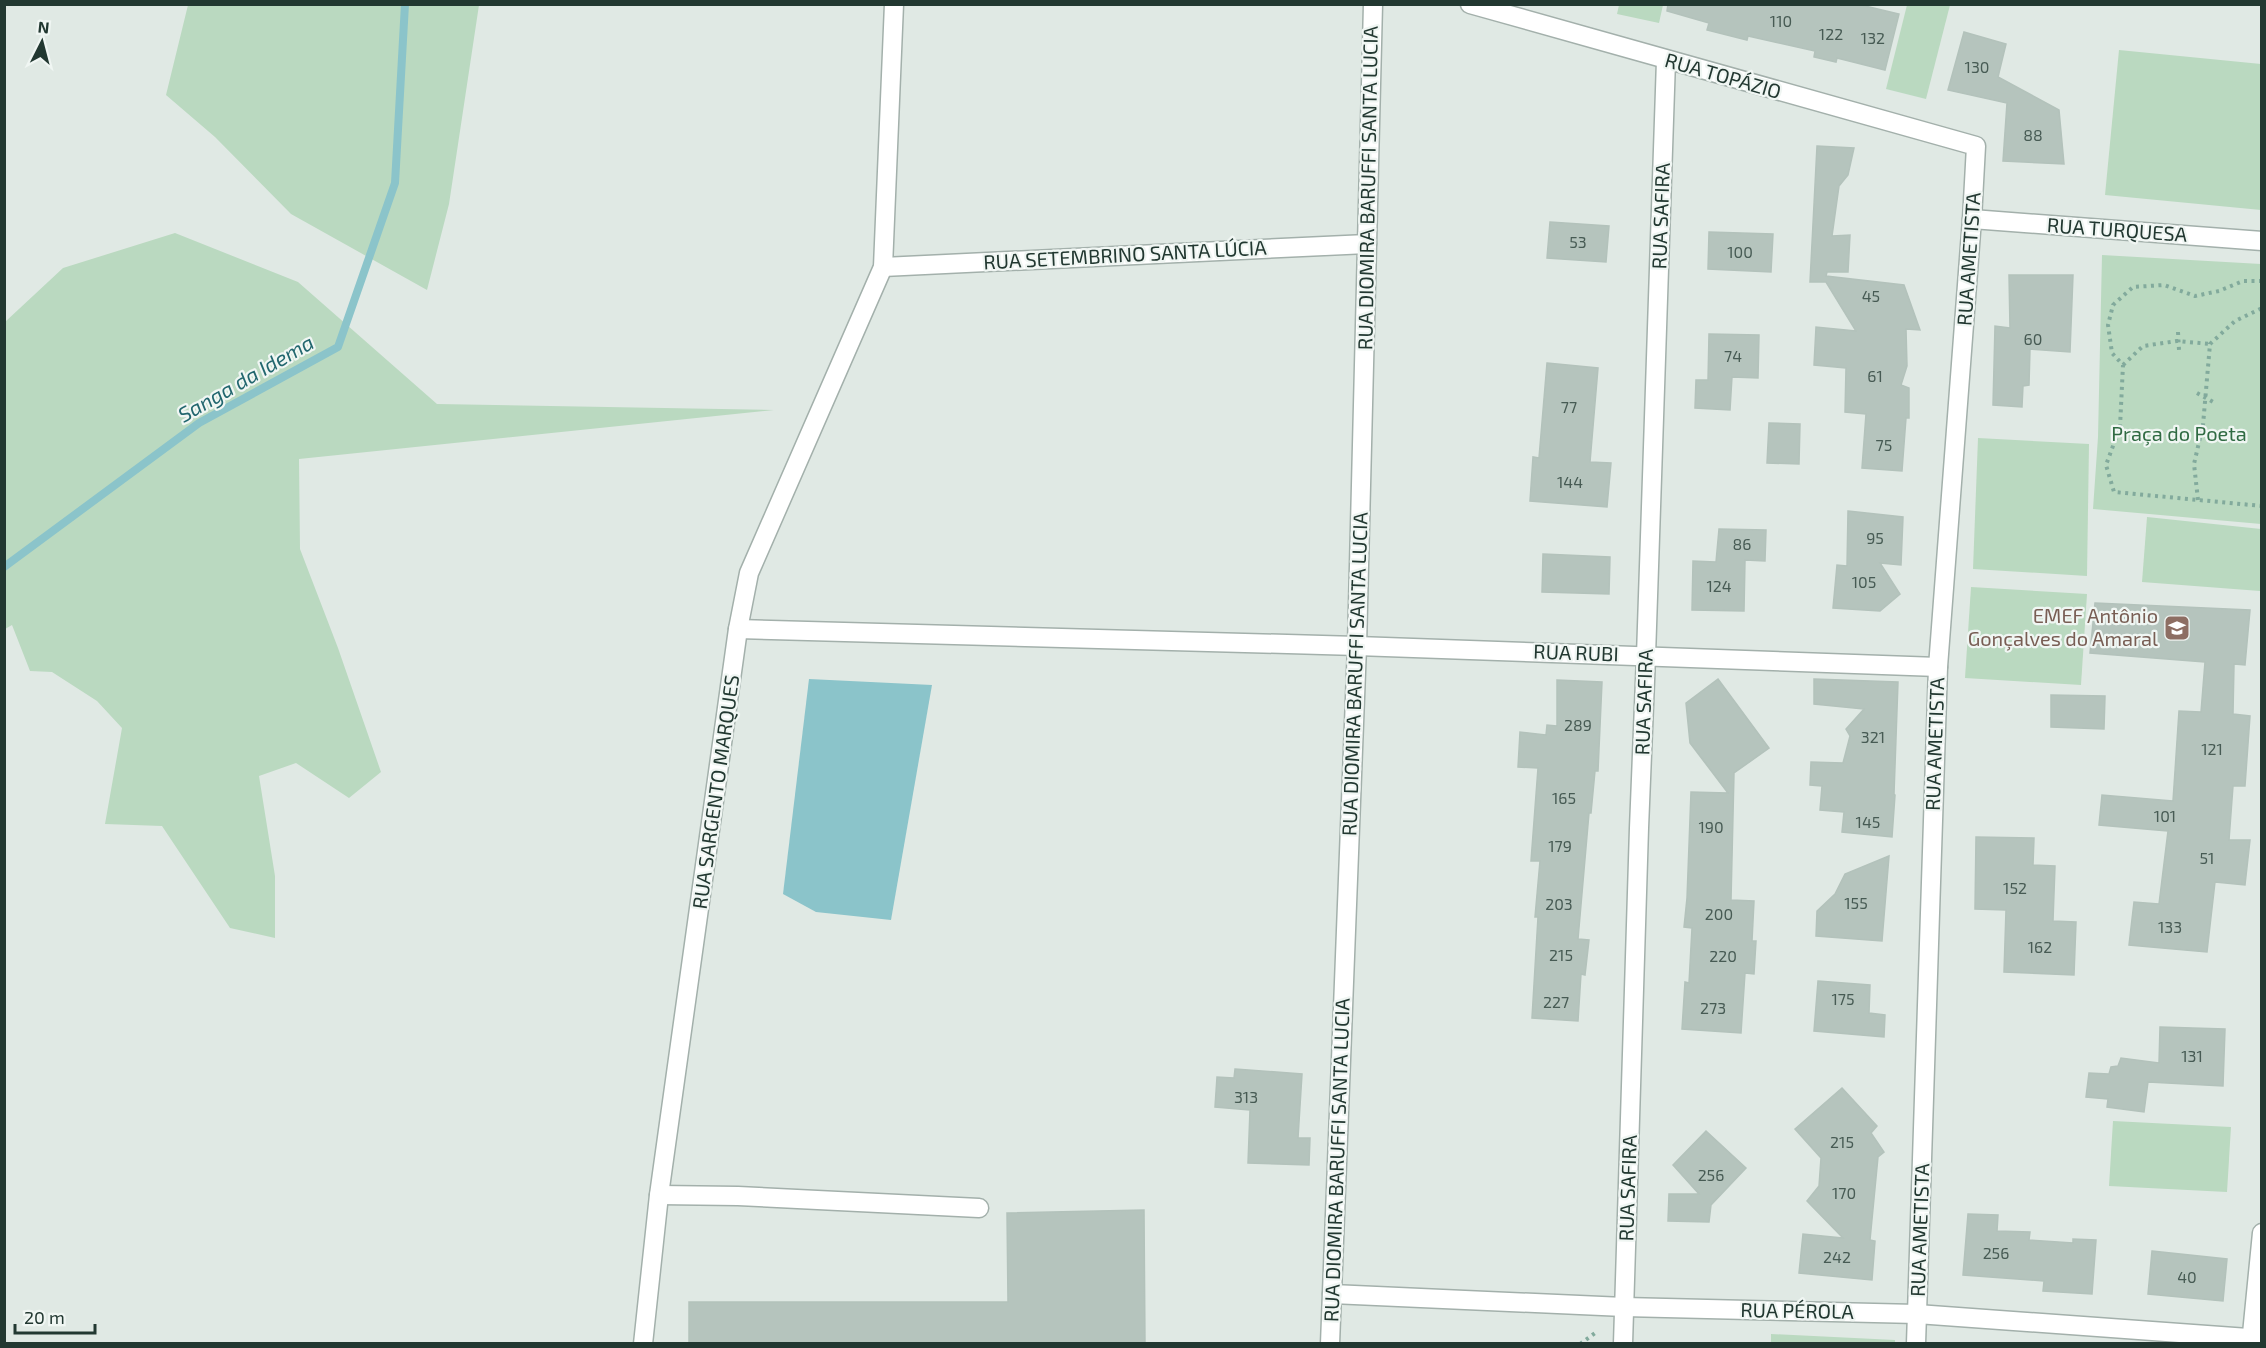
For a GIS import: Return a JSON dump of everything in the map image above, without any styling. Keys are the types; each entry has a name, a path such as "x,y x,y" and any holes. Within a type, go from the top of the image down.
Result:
{"street":[{"path":"884,267 894,4"},
{"name":"RUA DIOMIRA BARUFFI SANTA LUCIA","path":"1330,1344 1358,646 1373,4"},
{"name":"RUA TOPÁZIO","path":"1470,4 1976,146"},
{"name":"RUA SAFIRA","path":"1623,1344 1638,840 1666,60"},
{"name":"RUA AMETISTA","path":"1916,1344 1938,667 1976,146"},
{"name":"RUA TURQUESA","path":"1972,219 2262,241"},
{"name":"RUA SETEMBRINO SANTA LÚCIA","path":"884,267 1367,244"},
{"name":"RUA SARGENTO MARQUES","path":"644,1344 659,1195 738,629 748,573 884,267"},
{"name":"RUA RUBI","path":"738,629 1358,646 1938,667"},
{"path":"659,1195 738,1196 979,1208"},
{"path":"2255,1340 2262,1233"},
{"name":"RUA PÉROLA","path":"1332,1294 1624,1307 1917,1314 2108,1336 2255,1340"}],"path":[{"path":"2123,365 2112,353 2108,325 2113,305 2133,287 2164,285 2195,296 2218,291 2243,280 2262,281"},
{"path":"2198,500 2194,464 2203,425 2210,344 2235,321 2262,308"},
{"path":"2178,332 2179,351"},
{"path":"2210,344 2177,341 2144,346 2123,365 2120,427 2106,465 2114,492 2262,506"},
{"path":"2197,393 2215,403"},
{"path":"1580,1344 1598,1331"}],"green space":[{"path":"1619,4 1663,5 1659,23 1617,14"},
{"path":"188,5 479,5 449,204 427,290 291,214 215,137 166,95"},
{"path":"1907,5 1950,5 1926,99 1886,89"},
{"path":"2119,50 2261,64 2261,210 2105,195"},
{"path":"175,233 298,282 437,404 774,410 299,459 300,549 338,648 381,772 349,798 296,763 259,776 275,876 275,938 230,928 162,826 105,824 122,728 97,701 52,672 30,671 12,625 5,629 5,322 63,268"},
{"name":"Praça do Poeta","path":"2102,255 2261,264 2261,524 2093,509 2098,437"},
{"path":"1978,438 2089,444 2087,576 1973,569"},
{"path":"2147,517 2261,529 2260,591 2142,582"},
{"path":"1971,587 2087,594 2081,685 1965,678"},
{"path":"2113,1121 2231,1127 2227,1192 2109,1186"},
{"path":"1771,1334 1895,1340 1895,1343 1771,1343"}],"water":[{"path":"809,679 932,685 891,920 816,912 783,894"}],"building":[{"path":"1668,4 1857,4 1899,14 1885,70 1837,58 1836,62 1814,57 1815,51 1748,36 1747,40 1707,30 1709,23 1667,11"},
{"path":"1964,32 2006,44 1998,77 2059,110 2064,164 2003,161 2007,103 1948,90"},
{"path":"1817,146 1854,148 1848,175 1839,186 1832,236 1850,235 1848,272 1827,272 1826,276 1904,285 1920,330 1906,329 1907,366 1901,385 1909,388 1909,418 1906,418 1902,471 1862,468 1866,414 1845,412 1846,368 1814,365 1816,327 1856,331 1826,282 1810,282"},
{"path":"1550,222 1609,226 1606,262 1547,258"},
{"path":"1709,232 1773,234 1771,272 1708,269"},
{"path":"2009,275 2073,275 2070,352 2030,349 2029,385 2023,386 2022,407 1993,405 1995,326 2010,328"},
{"path":"1709,334 1759,335 1758,378 1732,377 1730,410 1695,408 1696,380 1708,380"},
{"path":"1547,363 1598,368 1590,462 1611,463 1607,507 1530,501 1533,457 1539,458"},
{"path":"1769,423 1800,424 1799,464 1767,463"},
{"path":"1848,511 1903,517 1901,565 1880,563 1900,594 1880,611 1833,608 1837,565 1847,566"},
{"path":"1719,529 1766,530 1765,561 1745,560 1744,611 1692,610 1693,561 1716,562"},
{"path":"1543,554 1610,557 1609,594 1542,592"},
{"path":"2095,603 2250,610 2245,665 2234,664 2233,714 2250,716 2245,786 2233,786 2229,840 2250,840 2245,885 2215,882 2207,952 2129,945 2134,902 2159,904 2168,831 2099,825 2102,795 2173,801 2179,711 2201,712 2205,662 2090,653"},
{"path":"1718,679 1769,748 1734,773 1731,900 1754,901 1752,941 1756,941 1754,974 1745,973 1741,1033 1682,1029 1685,982 1689,983 1692,928 1684,927 1691,792 1728,793 1690,743 1686,703"},
{"path":"1814,679 1898,682 1892,837 1842,832 1844,812 1820,810 1822,786 1810,785 1811,762 1843,763 1850,736 1846,729 1864,709 1814,704"},
{"path":"1557,680 1602,682 1598,771 1595,771 1591,813 1589,813 1578,939 1589,940 1585,975 1581,974 1578,1021 1532,1018 1538,917 1535,917 1540,861 1531,861 1538,768 1518,767 1520,732 1546,735 1547,725 1557,726"},
{"path":"2051,695 2105,696 2104,729 2051,727"},
{"path":"1976,837 2034,838 2033,865 2055,866 2053,921 2076,922 2074,975 2004,972 2006,910 1975,909"},
{"path":"1889,856 1882,941 1816,936 1817,911 1835,894 1845,874"},
{"path":"1818,981 1870,985 1869,1013 1885,1015 1884,1037 1814,1031"},
{"path":"2160,1027 2225,1029 2223,1086 2148,1082 2144,1112 2107,1107 2108,1099 2086,1097 2089,1073 2109,1074 2111,1067 2118,1066 2121,1058 2159,1063"},
{"path":"1235,1069 1302,1074 1298,1138 1310,1138 1309,1165 1248,1163 1250,1110 1215,1107 1217,1077 1234,1078"},
{"path":"1842,1088 1877,1126 1871,1133 1884,1152 1878,1157 1870,1240 1875,1241 1872,1280 1799,1273 1803,1234 1843,1238 1807,1201 1819,1186 1821,1158 1795,1129"},
{"path":"1706,1131 1746,1168 1711,1205 1709,1222 1668,1221 1669,1194 1699,1194 1673,1165"},
{"path":"1144,1210 1145,1344 689,1344 689,1302 1008,1302 1007,1213"},
{"path":"1968,1214 1998,1215 1997,1231 2030,1232 2029,1240 2073,1243 2073,1239 2096,1240 2092,1294 2043,1291 2044,1281 1963,1275"},
{"path":"2152,1251 2227,1259 2223,1301 2148,1294"}],"waterway":[{"name":"Sanga da Idema","path":"4,567 199,423 338,347 395,183 405,4"}],"place":[{"name":"EMEF Antônio Gonçalves do Amaral","path":"2177,628"}]}
